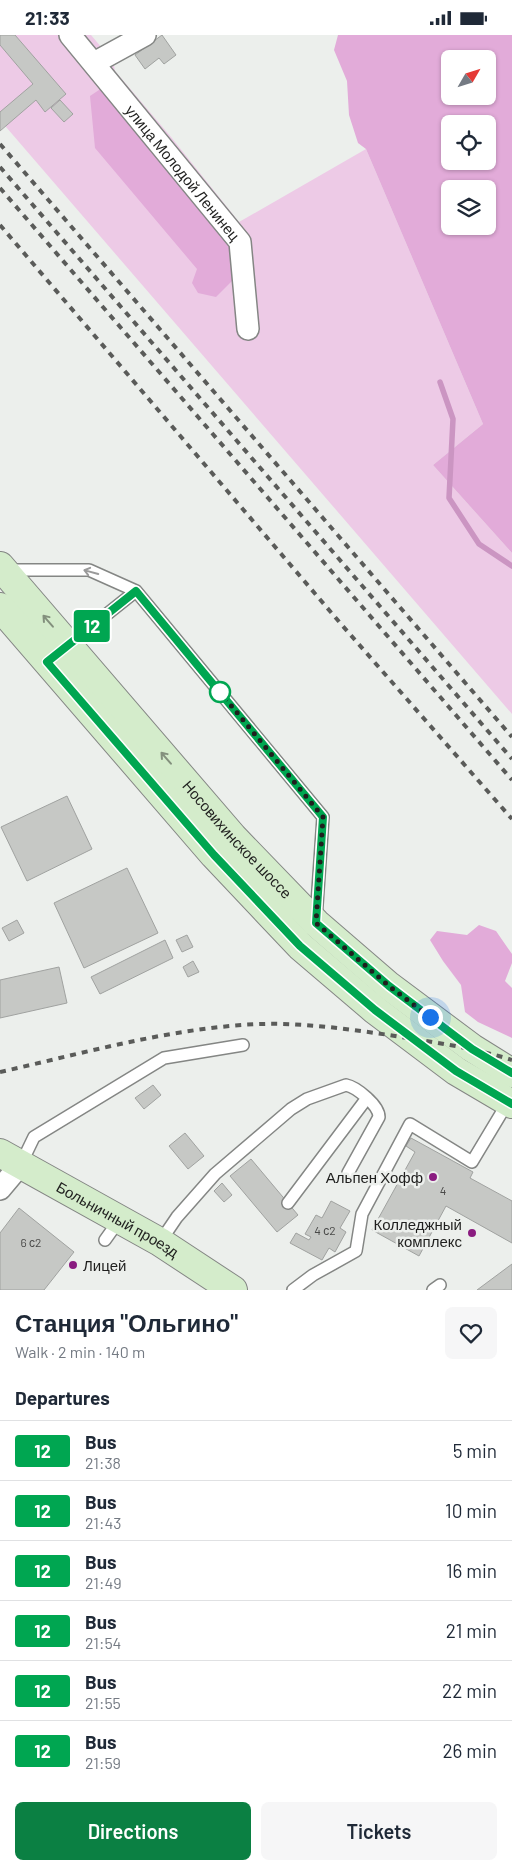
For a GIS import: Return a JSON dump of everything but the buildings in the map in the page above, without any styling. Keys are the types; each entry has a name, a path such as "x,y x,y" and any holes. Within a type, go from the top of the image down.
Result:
{"main road":[{"name":"Носовихинское шоссе","path":"2,568 58,654 214,855 300,946 375,1010 456,1071 510,1103"},
{"name":"Носовихинское шоссе","path":"0,607 58,654 316,923 389,986 472,1049 512,1073"},
{"name":"Больничный проезд","path":"11,1159 112,1229 160,1242 233,1290"}],"street":[{"name":"улица Молодой Ленинец","path":"70,35 240,242 248,329"},
{"path":"94,63 145,35"},
{"path":"0,1189 11,1159"}],"lane":[{"path":"2,568 89,570 136,591 323,817 316,923"},
{"path":"58,654 136,591"},
{"path":"11,1159 34,1137 164,1058 243,1045"},
{"path":"160,1242 177,1217 223,1166 290,1109 307,1099 346,1085 351,1086 377,1107 379,1117 348,1173"},
{"path":"288,1203 367,1099"},
{"path":"293,1290 313,1275 356,1251 362,1214 410,1124 472,1162 510,1103"},
{"path":"223,1166 233,1174"}],"shaded area":[{"path":"0,35 91,35 113,61 115,71 239,222 366,149 483,424 433,465 512,553 512,714 0,120"},
{"path":"338,35 512,35 512,553 433,465 483,424 366,149 358,143 349,115 347,81 334,50"},
{"path":"105,86 238,249 243,270 216,297 198,293 192,283 197,269 95,148 90,96"},
{"path":"479,925 496,931 512,954 512,963 505,981 512,988 512,1038 478,1022 465,1012 461,985 430,940 437,931 467,935"}],"waterway":[{"path":"440,382 453,419 449,498 479,544 512,566"}],"railway":[{"path":"0,144 512,737"},
{"path":"0,167 512,759"},
{"path":"0,188 512,780"},
{"path":"0,225 341,624 512,819"},
{"path":"0,1072 181,1032 260,1024 316,1026 371,1032 467,1048 512,1060"}],"bus line":[{"name":"12","path":"512,1073 472,1049 389,986 316,923 323,817 136,591 47,662 214,855 300,946 375,1010 456,1071 512,1104"}],"place":[{"name":"Альпен Хофф","path":"433,1177"},
{"name":"Колледжный комплекс","path":"472,1233"},
{"name":"Лицей","path":"73,1265"}],"route":[{"path":"220,692 323,817 316,923 389,986 430,1017"}]}
